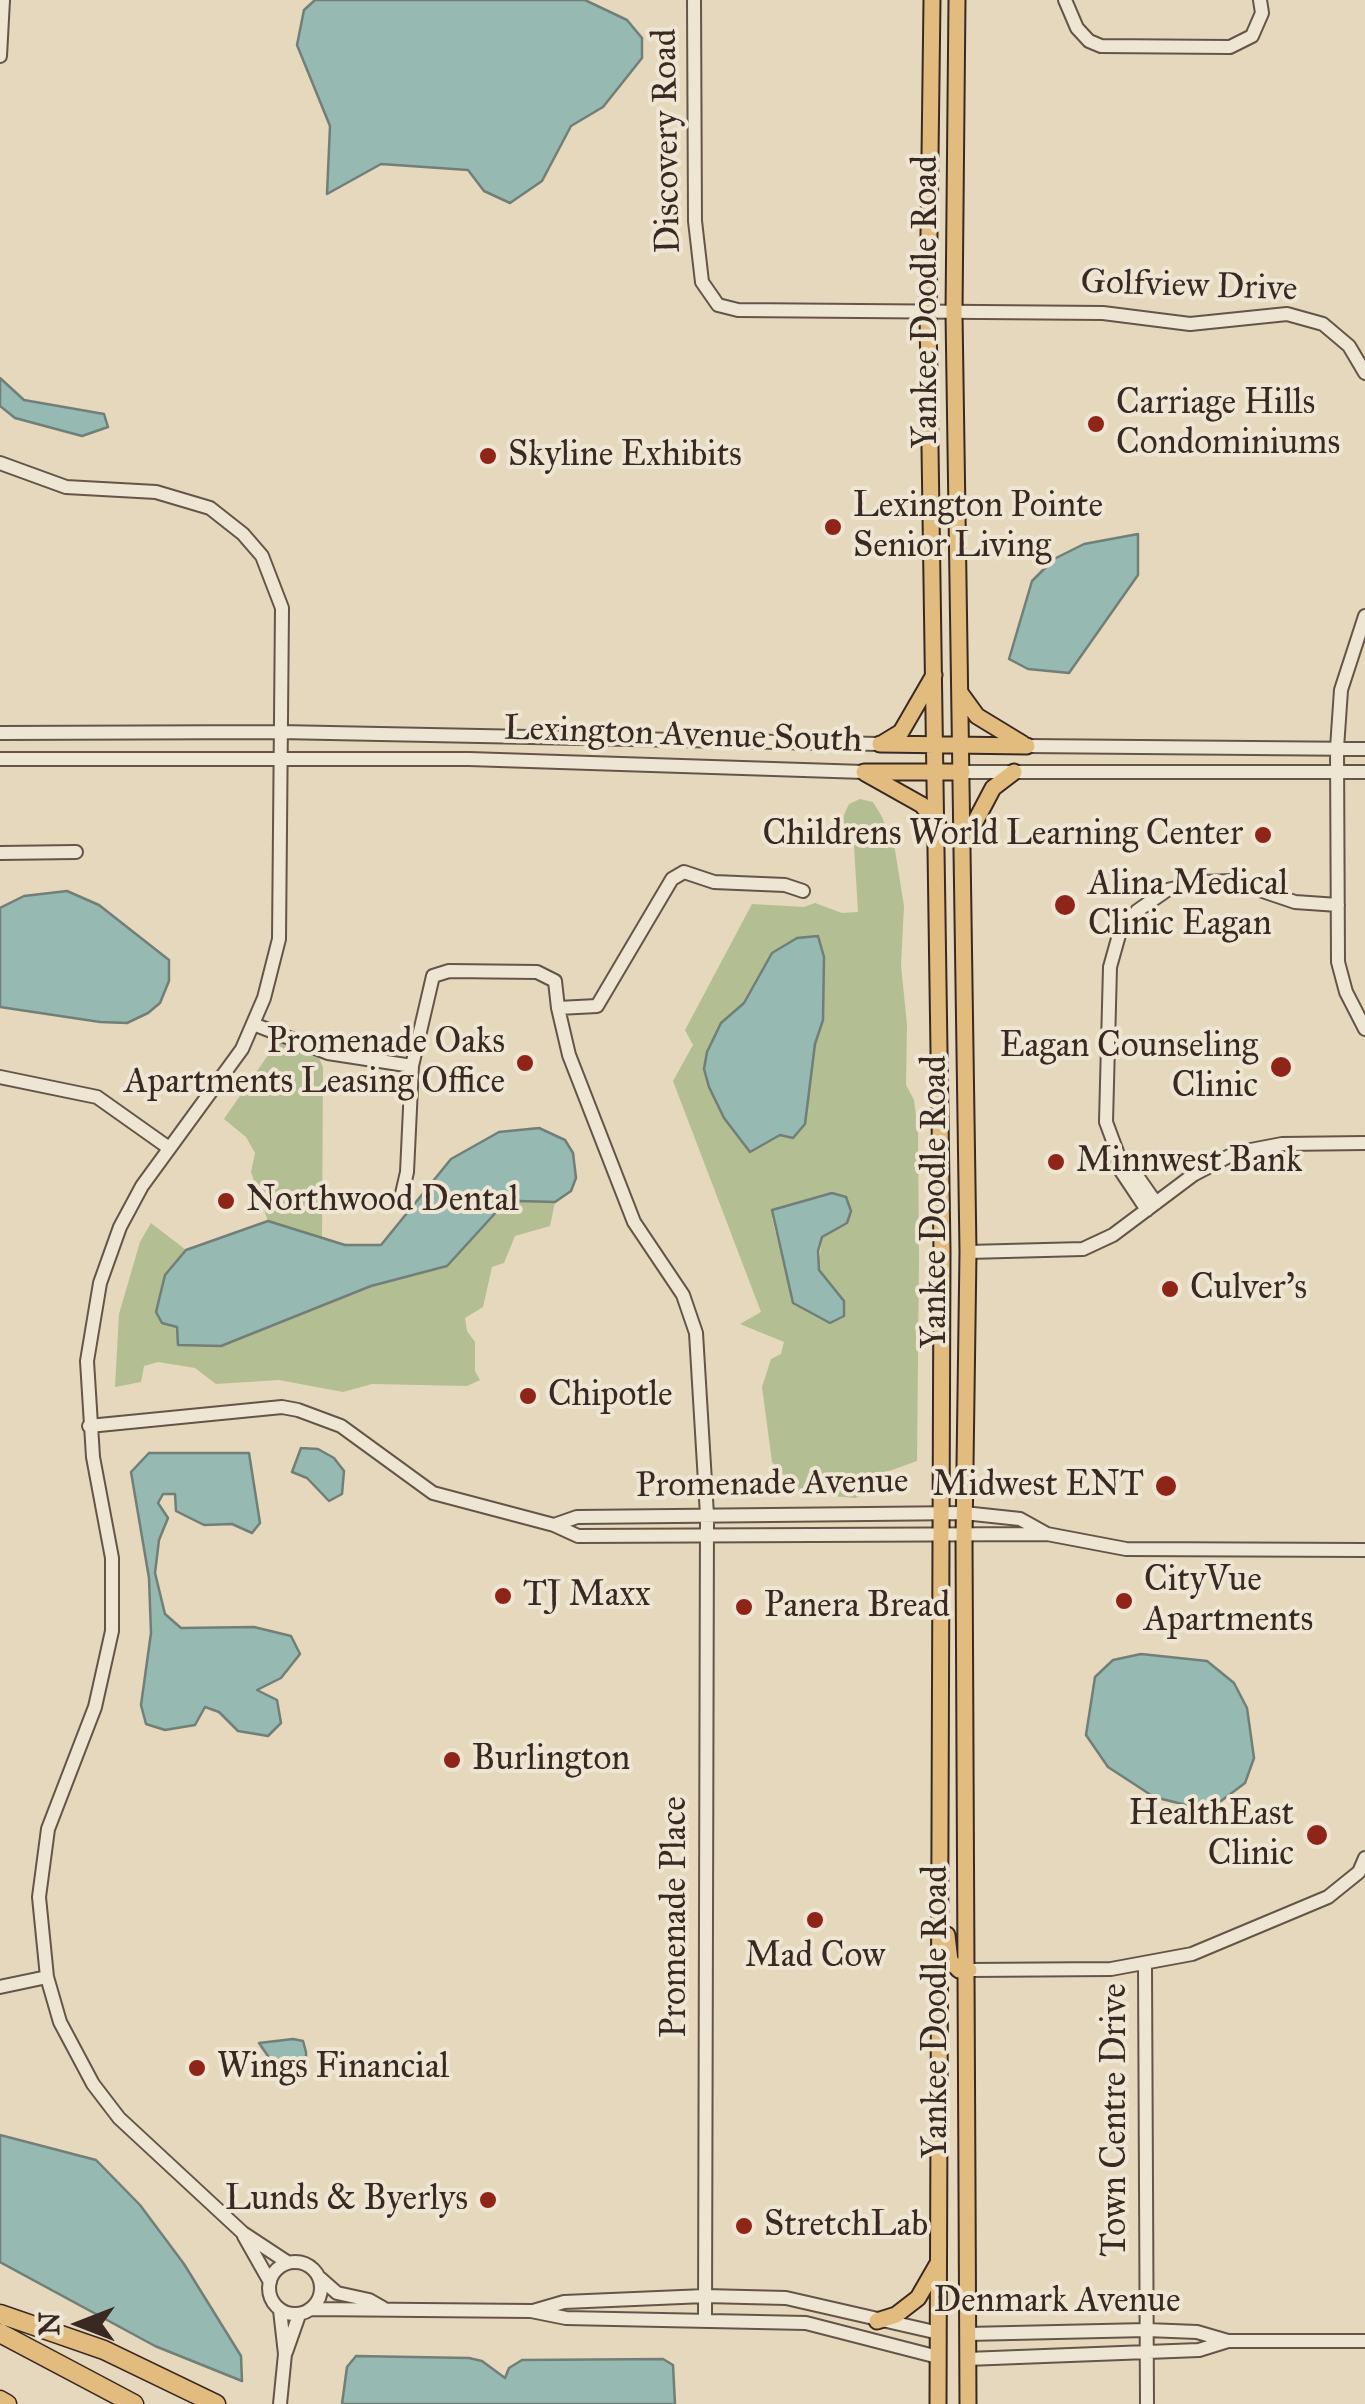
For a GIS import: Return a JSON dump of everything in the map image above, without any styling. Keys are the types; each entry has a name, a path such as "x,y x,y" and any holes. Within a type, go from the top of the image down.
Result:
{"highway":[{"path":"0,2314 104,2350 216,2404"},
{"path":"0,2333 134,2404"},
{"path":"0,2400 7,2404"}],"main road":[{"name":"Yankee Doodle Road","path":"932,0 928,313 938,772 938,2404"},
{"name":"Yankee Doodle Road","path":"958,0 954,313 968,1252 964,1513 968,2404"},
{"path":"880,744 901,732 936,672"},
{"path":"960,693 977,716 1027,746"},
{"name":"Lexington Avenue South","path":"880,744 1027,746"},
{"path":"864,772 922,805 938,825"},
{"name":"Lexington Avenue South","path":"864,772 962,772"},
{"path":"962,846 993,788 1014,772"},
{"path":"939,1841 950,1961 959,1970 969,1970"},
{"path":"877,2321 896,2315 918,2298 938,2262"},
{"name":"Denmark Avenue","path":"938,2334 968,2334"},
{"name":"Denmark Avenue","path":"938,2356 967,2359"}],"street":[{"path":"0,56 3,0"},
{"name":"Discovery Road","path":"694,0 695,222 702,282 718,305 738,310 928,313"},
{"path":"1065,0 1077,28 1088,41 1102,46 1230,48 1252,36 1261,16 1260,0"},
{"name":"Golfview Drive","path":"928,313 1103,313 1190,324 1287,314 1323,324 1350,346 1365,373"},
{"path":"0,463 66,487 183,497 210,508 244,534 269,569 282,608 280,933 242,1049 129,1209 100,1283 87,1361 90,1426 112,1558 112,1631 103,1680 55,1802 44,1846 39,1912 47,1977 74,2050 110,2107 243,2233 287,2262 309,2265 320,2278 321,2294 305,2312 285,2354"},
{"path":"1365,616 1342,690 1337,748 1338,962 1346,992 1365,1029"},
{"name":"Lexington Avenue South","path":"0,733 280,732 880,744"},
{"name":"Lexington Avenue South","path":"1027,746 1365,749"},
{"name":"Lexington Avenue South","path":"0,759 280,756 864,772"},
{"name":"Lexington Avenue South","path":"962,772 1365,772"},
{"path":"0,853 76,852"},
{"path":"388,1203 401,1198 407,1172 412,1066 433,976 449,971 537,972 555,981 558,1008 597,1006 672,880 684,872 714,882 785,885 803,891"},
{"path":"1152,1206 1117,1165 1119,1157 1106,1122 1110,967 1118,935 1138,911 1167,890 1233,881 1296,902 1338,905"},
{"name":"Promenade Place","path":"558,1008 569,1056 634,1222 664,1261 696,1333 708,1515 704,2320"},
{"path":"253,1024 328,1053 412,1066"},
{"path":"0,1077 97,1096 169,1148"},
{"path":"968,1252 1083,1249 1113,1235 1193,1175 1235,1154 1282,1144 1365,1143"},
{"name":"Promenade Avenue","path":"90,1426 282,1407 298,1410 341,1426 433,1493 554,1525 578,1536 1047,1534 1126,1550 1365,1550"},
{"name":"Promenade Avenue","path":"554,1525 577,1517 964,1513 1020,1519 1047,1534"},
{"name":"Town Centre Drive","path":"1147,2404 1146,1966 1192,1954 1328,1897 1360,1872 1365,1858"},
{"path":"969,1970 1146,1966"},
{"path":"0,1987 47,1977"},
{"path":"243,2233 270,2282 269,2295 280,2310 285,2354 281,2400"},
{"path":"270,2282 287,2262"},
{"name":"Denmark Avenue","path":"320,2278 337,2294 369,2300 383,2308"},
{"name":"Denmark Avenue","path":"531,2311 564,2302 705,2296 802,2300 938,2334"},
{"name":"Denmark Avenue","path":"305,2312 368,2312 383,2308 531,2311 566,2318 806,2322 938,2356"},
{"path":"280,2310 305,2312"},
{"name":"Denmark Avenue","path":"968,2334 1146,2330 1198,2332 1228,2341 1365,2342"},
{"name":"Denmark Avenue","path":"967,2359 1199,2350 1228,2341"}],"green space":[{"path":"860,799 873,802 895,850 904,906 901,965 907,1025 906,1085 914,1100 918,1131 917,1461 878,1475 870,1493 855,1498 800,1493 772,1462 762,1387 771,1359 781,1354 784,1342 740,1324 761,1312 673,1081 693,1045 685,1030 752,904 804,907 815,903 842,913 858,912 854,846 842,819 849,804","holes":["758,980 823,1020 815,1044 805,1124 793,1138 781,1135 751,1152 716,1105 730,1014 744,1003","772,1218 834,1230 822,1237 818,1270 837,1292 793,1303"]},
{"path":"277,1042 319,1058 323,1067 322,1237 268,1221 251,1172 255,1153 246,1137 224,1119"},
{"path":"518,1201 555,1202 550,1226 515,1236 504,1263 492,1267 483,1307 465,1318 467,1331 475,1342 475,1371 480,1380 467,1386 372,1384 343,1392 279,1380 216,1384 195,1368 158,1362 144,1366 141,1382 115,1387 119,1314 140,1242 151,1223 186,1250 165,1275 179,1345 221,1346 371,1286 447,1266 499,1210"}],"water":[{"path":"315,0 585,0 627,20 642,38 642,58 603,107 571,126 542,181 510,203 484,191 468,170 381,164 327,194 330,126 297,45 304,10"},
{"path":"0,378 24,400 104,414 108,427 82,436 15,418 0,406"},
{"path":"1138,534 1138,575 1069,673 1028,669 1009,659 1032,581 1054,559 1084,544"},
{"path":"67,891 99,905 169,960 169,981 160,1003 148,1013 127,1023 100,1022 0,1007 0,908 24,896"},
{"path":"818,936 824,957 823,1020 815,1044 805,1124 793,1138 780,1135 750,1152 724,1118 709,1087 704,1069 707,1052 721,1023 744,1003 772,953 797,938"},
{"path":"539,1128 565,1140 573,1153 576,1178 571,1191 555,1202 519,1201 499,1209 447,1266 371,1286 221,1346 178,1345 177,1327 162,1323 156,1312 165,1275 186,1250 268,1221 345,1245 381,1245 451,1159 499,1132"},
{"path":"832,1193 846,1197 851,1211 847,1223 822,1237 818,1251 819,1270 844,1301 844,1316 830,1323 793,1303 772,1210"},
{"path":"301,1448 318,1449 334,1458 344,1471 342,1494 329,1501 307,1478 292,1472"},
{"path":"149,1453 249,1453 260,1523 252,1533 232,1524 204,1525 176,1511 175,1494 163,1494 158,1503 168,1518 159,1540 155,1573 165,1614 181,1628 254,1627 291,1636 300,1654 281,1678 257,1690 277,1700 281,1723 268,1736 238,1731 219,1712 205,1707 195,1725 165,1730 146,1724 141,1705 151,1633 149,1578 131,1472"},
{"path":"1141,1654 1207,1661 1234,1683 1247,1708 1254,1758 1245,1783 1221,1801 1194,1807 1154,1797 1108,1767 1086,1735 1095,1677 1113,1660"},
{"path":"303,2041 306,2052 306,2067 295,2077 279,2072 259,2043"},
{"path":"0,2135 96,2160 140,2205 184,2264 241,2356 242,2381 155,2346 0,2262"},
{"path":"356,2356 469,2358 482,2361 505,2378 509,2368 522,2360 663,2359 673,2365 675,2404 342,2404 347,2367"}],"place":[{"name":"Carriage Hills Condominiums","path":"1096,424"},
{"name":"Skyline Exhibits","path":"488,456"},
{"name":"Lexington Pointe Senior Living","path":"833,527"},
{"name":"Childrens World Learning Center","path":"1263,835"},
{"name":"Alina Medical Clinic Eagan","path":"1065,905"},
{"name":"Promenade Oaks Apartments Leasing Office","path":"525,1063"},
{"name":"Eagan Counseling Clinic","path":"1281,1067"},
{"name":"Minnwest Bank","path":"1056,1162"},
{"name":"Northwood Dental","path":"226,1201"},
{"name":"Culver's","path":"1170,1289"},
{"name":"Chipotle","path":"528,1396"},
{"name":"Midwest ENT","path":"1166,1486"},
{"name":"TJ Maxx","path":"503,1596"},
{"name":"CityVue Apartments","path":"1124,1601"},
{"name":"Panera Bread","path":"744,1607"},
{"name":"Burlington","path":"452,1760"},
{"name":"HealthEast Clinic","path":"1317,1835"},
{"name":"Mad Cow","path":"815,1920"},
{"name":"Wings Financial","path":"197,2068"},
{"name":"Lunds & Byerlys","path":"488,2200"},
{"name":"StretchLab","path":"744,2226"}]}
